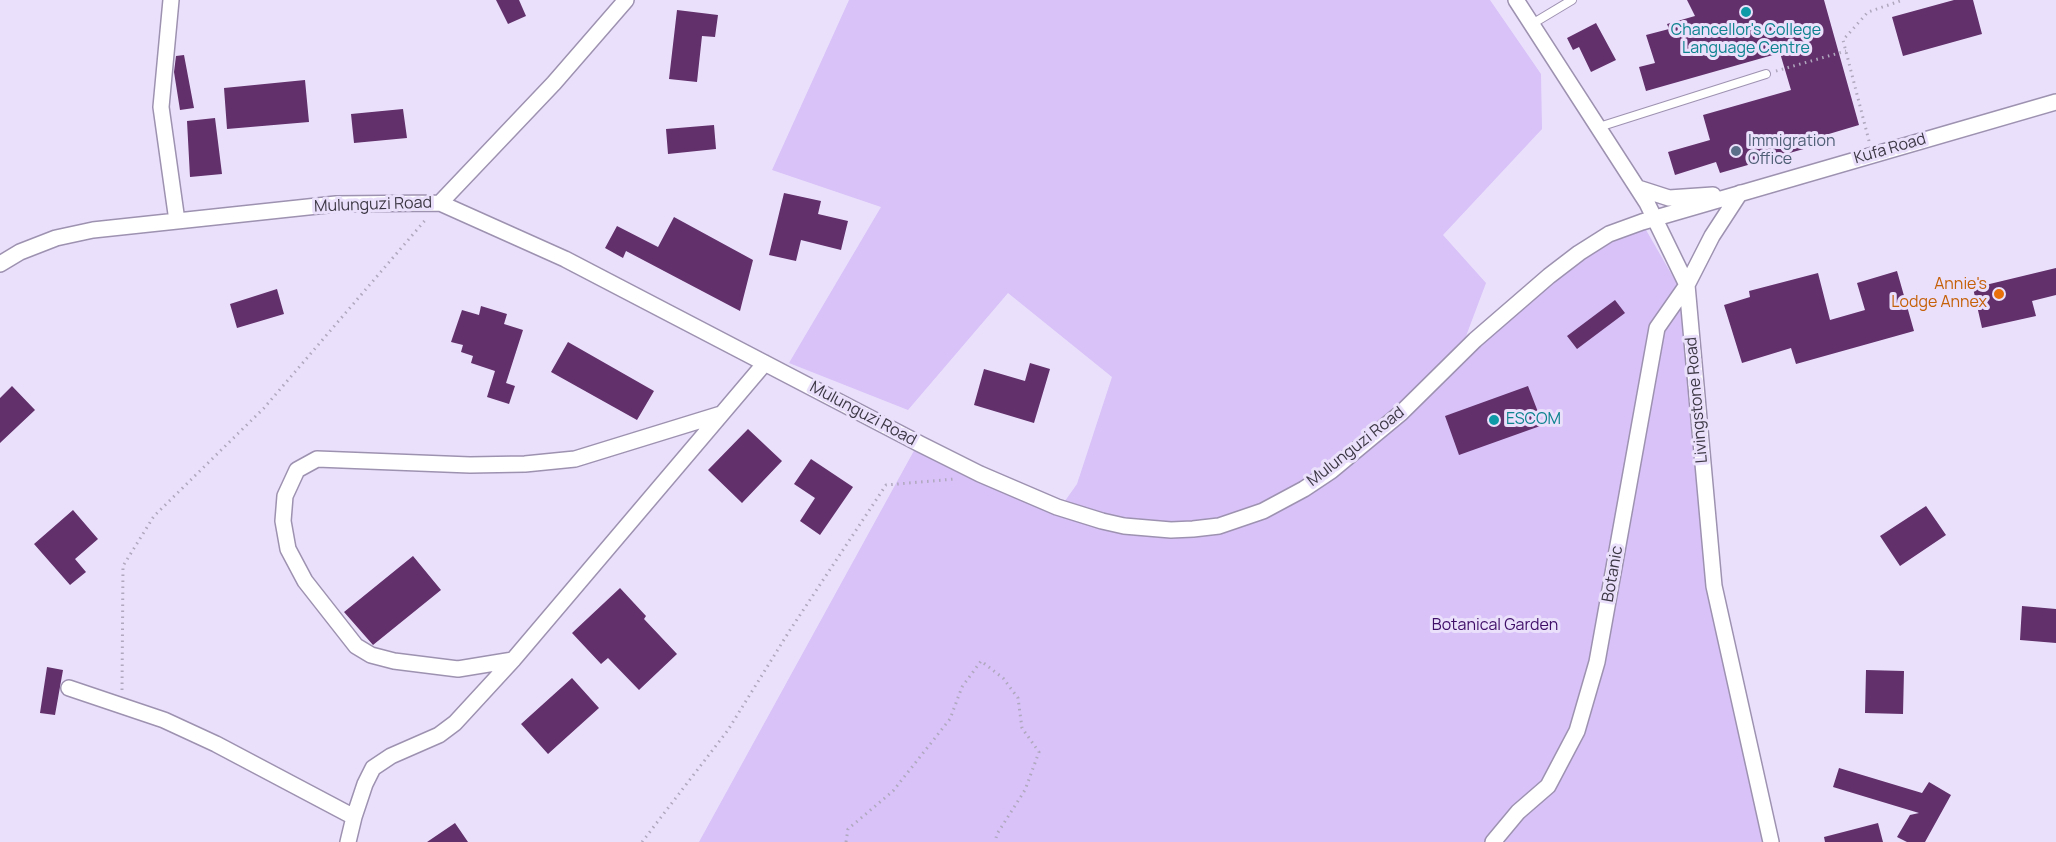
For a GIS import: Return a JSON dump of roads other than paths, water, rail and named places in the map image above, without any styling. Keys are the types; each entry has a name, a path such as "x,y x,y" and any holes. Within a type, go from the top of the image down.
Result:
{"street":[{"path":"171,0 161,107 177,221"},
{"path":"440,203 554,83 626,0"},
{"name":"Livingstone Road","path":"1516,0 1638,188 1656,218 1687,285 1714,586 1771,842"},
{"name":"Kufa Road","path":"1656,218 2056,102"},
{"path":"1638,188 1669,198 1740,193"},
{"name":"Botanic","path":"1493,842 1518,812 1548,786 1577,731 1597,662 1657,328 1687,285 1712,236 1740,193"},
{"name":"Mulunguzi Road","path":"0,264 20,252 56,238 93,230 336,204 440,203 565,259 980,474 1057,507 1102,521 1171,530 1219,526 1263,511 1304,489 1331,471 1401,413 1475,340 1579,253 1609,234 1656,218"},
{"path":"348,842 365,784 373,768 391,756 439,735 455,723 513,660 765,363"},
{"path":"513,660 458,669 394,661 371,655 356,646 305,581 288,549 283,521 285,496 297,470 317,459 470,465 525,464 575,459 721,414"},
{"path":"69,688 164,720 216,744 354,817"}],"lane":[{"path":"1532,24 1572,0"},
{"path":"1599,128 1766,74"}],"place":[{"name":"Chancellor's College Language Centre","path":"1746,12"},
{"name":"Immigration Office","path":"1736,151"},
{"name":"Annie's Lodge Annex","path":"1999,294"},
{"name":"ESCOM","path":"1494,420"}],"park label":[{"name":"Botanical Garden","path":"1495,626"}]}
